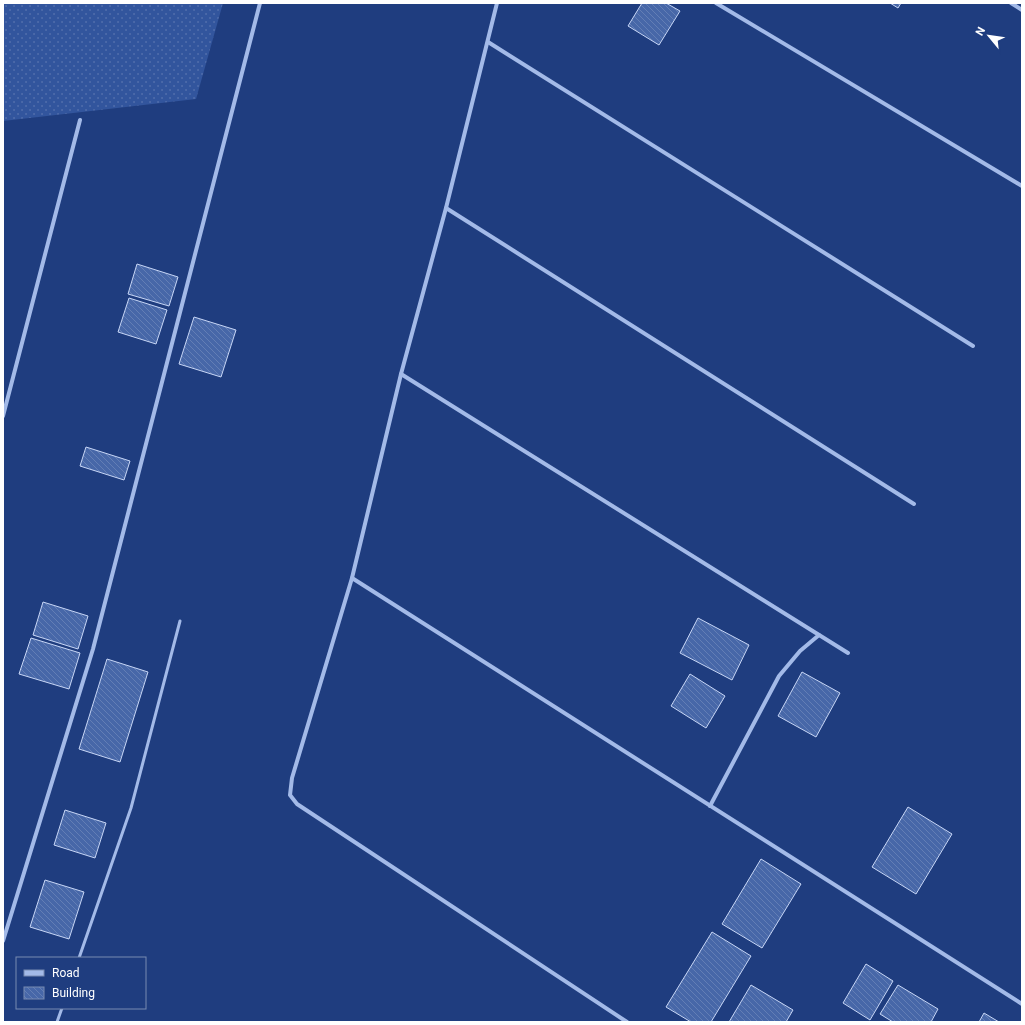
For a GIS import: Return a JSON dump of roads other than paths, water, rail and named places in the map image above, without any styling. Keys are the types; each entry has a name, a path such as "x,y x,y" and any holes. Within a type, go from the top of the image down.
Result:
{"street":[{"path":"3,941 93,649 260,3"},
{"path":"497,3 446,208 401,374 352,578 292,778 290,795 297,804 626,1022"},
{"path":"716,3 1022,186"},
{"path":"1011,3 1022,10"},
{"path":"488,42 973,346"},
{"path":"3,416 80,120"},
{"path":"446,208 914,504"},
{"path":"401,374 848,653"},
{"path":"352,578 1022,1004"},
{"path":"710,806 779,676 800,651 819,635"}],"lane":[{"path":"79,957 131,808 180,621"},
{"path":"57,1022 62,1009"}]}
